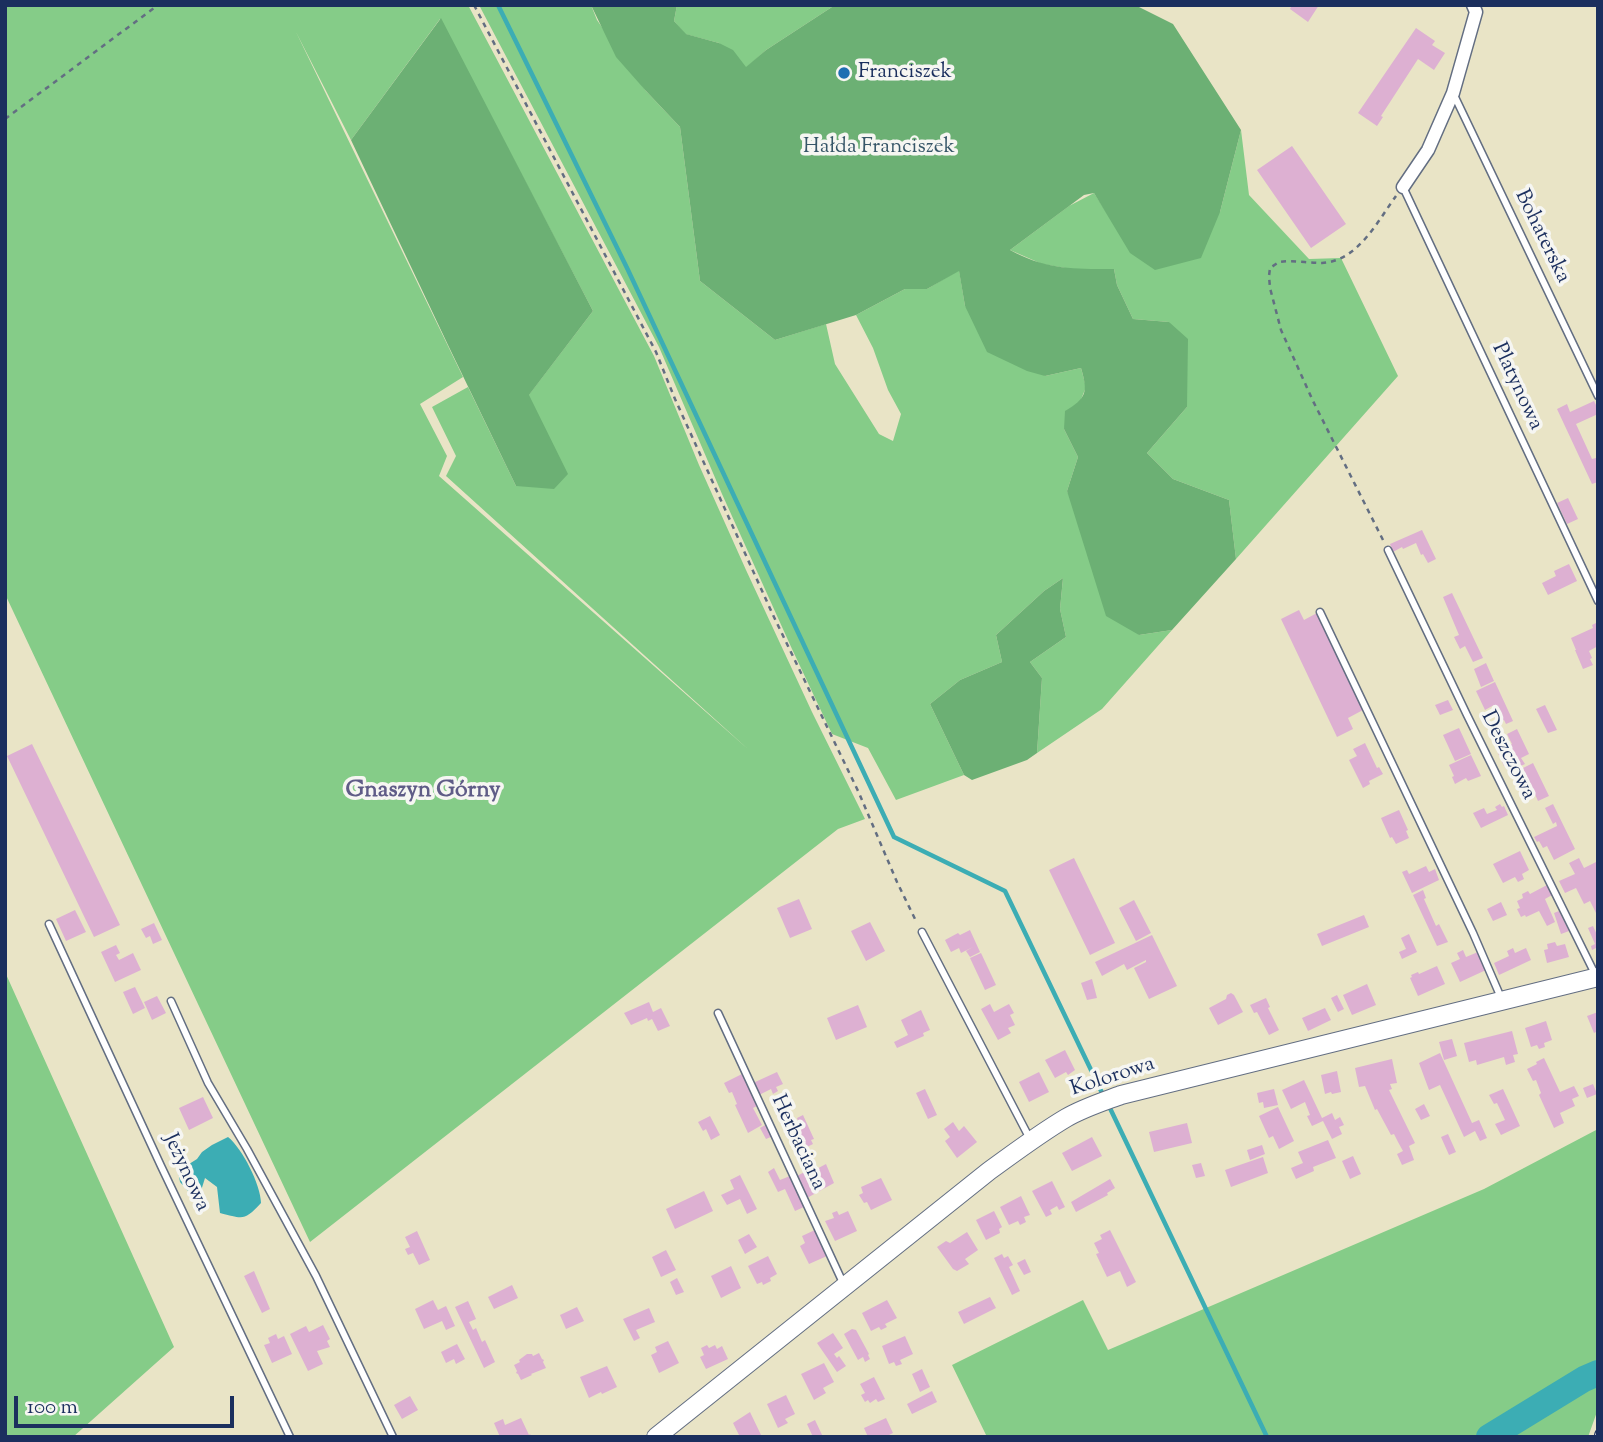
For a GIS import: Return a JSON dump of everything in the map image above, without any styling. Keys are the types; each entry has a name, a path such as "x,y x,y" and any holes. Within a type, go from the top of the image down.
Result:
{"street":[{"path":"1403,187 1428,150 1453,93 1476,12 1473,5"},
{"name":"Kolorowa","path":"656,1437 989,1171 1068,1117 1121,1096 1597,977"}],"lane":[{"name":"Bohaterska","path":"1453,93 1598,396"},
{"name":"Platynowa","path":"1403,187 1598,601"},
{"name":"Deszczowa","path":"1388,550 1466,715 1597,977"},
{"path":"1320,612 1503,1001"},
{"name":"Jeżynowa","path":"49,924 290,1437"},
{"path":"922,932 1031,1141"},
{"path":"171,1001 208,1083 316,1276 393,1437"},
{"name":"Herbaciana","path":"718,1013 845,1287"}],"path":[{"path":"5,119 158,5"},
{"path":"474,5 656,352 773,615 859,793 897,882 922,932"},
{"path":"1388,550 1313,401 1281,330 1269,276 1270,268 1279,262 1326,263 1352,253 1403,187"}],"green space":[{"path":"5,5 468,5 654,356 746,570 865,819 838,829 310,1242 5,594","holes":["440,19 593,311 528,396 516,486 468,387 432,407 456,456 446,476 749,750 439,476 447,456 420,404 463,377 296,32 351,140"]},
{"path":"479,5 591,5 597,20 646,91 680,127 700,281 775,340 826,324 835,364 879,434 893,441 901,414 856,315 905,289 927,289 959,270 965,306 1045,376 1081,368 1086,387 1064,429 1078,457 1067,491 1139,635 1172,630 1102,709 1037,753 1042,678 1030,662 1066,637 1060,609 1063,578 1044,591 996,635 1002,662 960,680 930,704 964,775 896,800 868,748 832,734 722,494 659,347"},
{"name":"Hałda Franciszek","path":"591,5 677,5 674,21 686,34 719,43 733,50 746,67 766,50 835,5 1135,5 1173,24 1241,130 1220,212 1201,258 1155,270 1130,253 1094,193 1084,195 1010,250 1049,265 1114,269 1117,285 1133,319 1169,322 1188,339 1187,407 1147,453 1173,479 1229,500 1236,559 1172,630 1139,635 1106,616 1067,491 1078,457 1064,429 1065,411 1084,394 1085,383 1081,368 1045,376 1027,371 987,352 965,306 959,271 927,289 905,289 856,315 775,340 700,281 680,127 616,57"},
{"path":"677,5 835,5 766,50 746,68 719,43 685,34 674,21"},
{"path":"441,18 593,311 529,395 568,474 554,489 516,486 351,140"},
{"path":"1241,130 1249,195 1309,259 1341,258 1398,376 1236,559 1229,500 1173,479 1147,453 1187,407 1169,322 1133,319 1117,285 1114,269 1071,269 1042,264 1010,250 1069,206 1094,193 1112,221 1220,212"},
{"path":"1063,578 1060,609 1066,637 1030,662 1042,678 1037,753 1027,760 972,780 964,775 930,704 960,680 1002,662 996,635 1044,591"},
{"path":"5,972 174,1347 73,1437 5,1437"},
{"path":"1598,1129 1598,1409 1588,1437 987,1437 952,1365 1083,1300 1108,1350 1484,1189"}],"water":[{"path":"228,1137 245,1158 260,1195 261,1203 243,1217 220,1213 217,1187 205,1178 200,1194 189,1192 180,1182 178,1171 212,1145"}],"building":[{"path":"1292,5 1319,5 1308,22 1290,9"},
{"path":"1416,28 1435,41 1432,45 1445,53 1434,70 1418,59 1377,126 1358,113"},
{"path":"1292,146 1346,224 1311,248 1257,170"},
{"path":"1594,401 1598,414 1576,424 1592,459 1596,458 1598,461 1598,482 1592,484 1557,409 1567,404 1570,412"},
{"path":"1568,498 1578,519 1567,524 1557,503"},
{"path":"1422,530 1436,559 1428,563 1416,543 1393,552 1390,544"},
{"path":"1569,564 1577,581 1548,595 1542,583 1556,576 1554,571"},
{"path":"1452,593 1483,658 1473,662 1465,646 1460,649 1454,637 1459,635 1443,597"},
{"path":"1299,610 1304,620 1317,613 1363,710 1348,718 1353,729 1337,737 1281,619"},
{"path":"1596,623 1598,646 1589,651 1593,665 1583,669 1571,638 1593,628 1592,625"},
{"path":"1486,663 1494,681 1481,687 1474,669"},
{"path":"1495,682 1513,721 1506,724 1494,705 1485,710 1476,691"},
{"path":"1448,700 1453,710 1440,715 1435,705"},
{"path":"1545,705 1557,730 1548,733 1536,709"},
{"path":"1459,728 1471,754 1455,761 1443,735"},
{"path":"1517,729 1529,754 1521,758 1525,764 1510,771 1507,765 1504,766 1498,753 1512,744 1507,734"},
{"path":"1365,743 1377,768 1379,767 1383,774 1369,781 1370,784 1363,788 1349,760 1357,756 1353,749"},
{"path":"32,744 120,925 94,937 7,756"},
{"path":"1471,755 1481,776 1468,781 1466,778 1455,784 1449,765"},
{"path":"1533,763 1549,796 1538,801 1523,768"},
{"path":"1500,804 1508,815 1481,828 1473,813 1484,808 1487,814 1497,810 1495,807"},
{"path":"1553,804 1575,849 1554,860 1547,846 1543,848 1534,837 1557,826 1556,822 1553,824 1545,808"},
{"path":"1399,810 1409,838 1396,844 1392,837 1390,838 1381,818"},
{"path":"1520,851 1529,870 1522,874 1524,879 1518,882 1515,877 1503,883 1493,864"},
{"path":"1074,858 1115,943 1090,955 1049,870"},
{"path":"1579,858 1584,868 1598,861 1598,917 1590,901 1584,904 1576,888 1565,893 1559,881 1575,874 1569,863"},
{"path":"1426,866 1429,872 1435,869 1439,880 1412,893 1402,872 1407,870 1409,874"},
{"path":"1547,885 1552,895 1545,899 1555,922 1547,926 1539,911 1521,917 1517,901 1523,898 1522,894 1528,891 1530,894"},
{"path":"1423,890 1424,899 1436,926 1439,924 1448,942 1437,946 1413,895"},
{"path":"799,899 812,929 790,938 777,908"},
{"path":"1134,900 1151,933 1136,941 1119,908"},
{"path":"1501,902 1507,915 1493,921 1487,909"},
{"path":"75,910 86,932 66,941 56,919"},
{"path":"1559,911 1569,931 1561,934 1554,913"},
{"path":"1364,915 1369,927 1322,946 1317,934"},
{"path":"870,922 885,951 866,961 851,931"},
{"path":"154,923 162,940 153,944 150,936 146,938 141,929"},
{"path":"1593,926 1598,937 1598,947 1592,950 1591,946 1595,944 1588,928"},
{"path":"970,930 980,952 970,957 966,951 973,947 961,953 959,948 951,952 945,940"},
{"path":"1409,934 1417,952 1402,959 1399,952 1406,949 1401,938"},
{"path":"1152,935 1177,986 1149,999 1134,968 1146,960 1127,970 1124,964 1102,976 1095,962"},
{"path":"1555,942 1557,946 1565,944 1569,957 1547,963 1544,950 1548,949 1547,944"},
{"path":"116,945 120,953 116,955 119,960 133,953 141,970 115,982 101,952"},
{"path":"1513,948 1515,953 1526,948 1531,960 1499,975 1494,963 1509,956 1507,951"},
{"path":"1463,950 1466,957 1478,952 1486,970 1460,982 1451,963 1460,959 1457,953"},
{"path":"981,953 996,985 985,990 970,958"},
{"path":"1437,966 1445,984 1418,996 1411,975"},
{"path":"1092,979 1097,998 1087,1000 1081,983"},
{"path":"1367,984 1376,1005 1352,1015 1343,995"},
{"path":"135,987 145,1008 133,1014 123,992"},
{"path":"1231,993 1243,1012 1218,1025 1209,1008 1226,999"},
{"path":"1337,995 1344,1009 1338,1012 1331,998"},
{"path":"157,996 166,1013 152,1020 144,1002"},
{"path":"1266,998 1279,1030 1269,1035 1257,1012 1254,1013 1250,1005"},
{"path":"649,1002 653,1012 661,1008 670,1026 658,1031 652,1019 648,1021 647,1018 631,1025 624,1013"},
{"path":"990,1004 994,1012 1009,1004 1014,1013 1010,1015 1015,1025 1008,1028 1011,1033 998,1040 981,1009"},
{"path":"858,1005 867,1027 836,1040 827,1018"},
{"path":"1325,1008 1331,1020 1308,1031 1302,1018"},
{"path":"921,1010 930,1030 923,1033 924,1036 897,1048 894,1042 908,1035 901,1020"},
{"path":"1598,1012 1598,1031 1594,1033 1587,1016"},
{"path":"1546,1021 1552,1040 1539,1049 1537,1045 1531,1047 1525,1028"},
{"path":"1512,1031 1518,1054 1513,1055 1515,1062 1506,1065 1504,1057 1477,1065 1476,1060 1469,1062 1464,1043"},
{"path":"1452,1039 1457,1056 1444,1060 1439,1042"},
{"path":"1065,1050 1075,1070 1055,1078 1045,1060"},
{"path":"1440,1053 1472,1123 1479,1120 1487,1138 1480,1141 1475,1131 1464,1137 1440,1085 1429,1090 1419,1063"},
{"path":"1544,1058 1560,1092 1574,1086 1579,1096 1572,1099 1575,1106 1560,1113 1564,1123 1554,1128 1539,1095 1541,1093 1536,1080 1533,1081 1527,1069"},
{"path":"1392,1059 1397,1083 1390,1084 1392,1089 1389,1090 1415,1143 1409,1146 1414,1160 1402,1165 1397,1154 1403,1151 1377,1109 1375,1110 1365,1086 1359,1087 1355,1068"},
{"path":"1337,1071 1341,1092 1325,1094 1321,1075"},
{"path":"777,1072 783,1084 776,1087 778,1091 773,1094 771,1089 759,1095 753,1083"},
{"path":"1039,1072 1049,1092 1029,1102 1019,1082"},
{"path":"742,1074 757,1106 753,1108 762,1125 748,1133 732,1092 729,1093 724,1083"},
{"path":"1304,1080 1322,1118 1332,1113 1335,1120 1340,1117 1344,1125 1339,1127 1342,1134 1332,1139 1323,1121 1312,1126 1305,1102 1291,1109 1282,1090"},
{"path":"1593,1084 1597,1094 1587,1098 1583,1088"},
{"path":"925,1089 937,1115 928,1119 916,1093"},
{"path":"1274,1089 1278,1105 1264,1108 1263,1102 1259,1103 1257,1093"},
{"path":"1503,1089 1520,1126 1501,1135 1495,1124 1505,1120 1497,1103 1494,1104 1489,1095"},
{"path":"203,1097 213,1118 189,1130 179,1108"},
{"path":"1424,1104 1430,1116 1421,1120 1415,1109"},
{"path":"1278,1107 1294,1141 1279,1149 1273,1136 1269,1138 1259,1116"},
{"path":"803,1115 814,1139 811,1140 813,1144 807,1147 805,1143 794,1149 786,1131 799,1124 797,1118"},
{"path":"710,1116 720,1135 711,1140 706,1129 703,1131 698,1122"},
{"path":"953,1122 959,1131 964,1126 977,1142 957,1158 945,1141 950,1137 944,1129"},
{"path":"1187,1123 1192,1143 1154,1152 1149,1132"},
{"path":"767,1124 773,1136 766,1139 760,1128"},
{"path":"1448,1134 1456,1152 1449,1155 1441,1137"},
{"path":"1092,1137 1102,1156 1072,1171 1062,1153"},
{"path":"1328,1140 1336,1158 1313,1167 1314,1171 1296,1179 1291,1168 1303,1163 1298,1152"},
{"path":"1262,1145 1265,1154 1250,1160 1247,1150"},
{"path":"1353,1156 1361,1174 1350,1179 1342,1161"},
{"path":"1263,1157 1268,1173 1231,1187 1225,1170"},
{"path":"1201,1163 1205,1176 1196,1178 1192,1165"},
{"path":"826,1164 834,1183 807,1198 797,1176"},
{"path":"774,1168 780,1180 790,1176 804,1207 795,1211 785,1189 778,1192 768,1172"},
{"path":"740,1175 757,1209 747,1214 740,1199 727,1205 721,1195 734,1189 730,1180"},
{"path":"881,1178 892,1200 871,1210 859,1195 863,1193 861,1187"},
{"path":"1110,1179 1115,1188 1107,1193 1108,1195 1076,1212 1071,1202"},
{"path":"1052,1181 1065,1207 1059,1210 1057,1206 1050,1210 1052,1214 1046,1217 1032,1191"},
{"path":"704,1191 713,1211 675,1229 666,1209"},
{"path":"1021,1196 1030,1215 1024,1217 1026,1222 1020,1225 1018,1221 1009,1225 1000,1207"},
{"path":"837,1211 839,1215 848,1211 857,1231 835,1241 825,1221 834,1218 832,1213"},
{"path":"994,1211 1002,1227 999,1229 1000,1233 986,1240 976,1220"},
{"path":"815,1230 827,1256 809,1264 800,1246 805,1243 802,1236"},
{"path":"1110,1230 1136,1282 1127,1287 1120,1271 1107,1277 1096,1254 1099,1253 1094,1243 1102,1239 1100,1235"},
{"path":"417,1231 430,1260 419,1265 413,1253 408,1255 405,1249 410,1247 405,1237"},
{"path":"967,1232 978,1250 965,1259 969,1264 957,1271 937,1247 946,1241 950,1243"},
{"path":"749,1234 757,1247 745,1254 738,1240"},
{"path":"666,1250 676,1270 661,1277 652,1257"},
{"path":"1002,1254 1004,1258 1008,1256 1013,1265 1009,1267 1020,1291 1012,1295 994,1258"},
{"path":"768,1256 777,1274 763,1285 762,1282 757,1284 748,1266"},
{"path":"1025,1259 1031,1272 1024,1275 1017,1263"},
{"path":"731,1266 741,1288 721,1298 711,1276"},
{"path":"254,1271 270,1309 262,1313 244,1276"},
{"path":"677,1278 684,1292 676,1295 670,1282"},
{"path":"512,1285 518,1298 494,1309 488,1297"},
{"path":"990,1297 996,1308 964,1324 958,1312"},
{"path":"433,1300 438,1310 446,1306 455,1326 446,1330 442,1321 424,1329 415,1309"},
{"path":"887,1300 897,1318 885,1324 887,1327 881,1330 879,1327 871,1331 862,1313"},
{"path":"468,1301 476,1319 469,1322 473,1330 476,1328 482,1342 485,1340 495,1362 484,1368 455,1307"},
{"path":"577,1307 584,1321 566,1329 560,1315"},
{"path":"649,1308 655,1322 636,1330 640,1338 634,1341 623,1319"},
{"path":"323,1325 330,1339 327,1341 330,1347 317,1351 323,1364 308,1371 290,1334 306,1326 309,1332"},
{"path":"852,1329 856,1330 869,1354 870,1359 865,1362 863,1357 858,1360 844,1334"},
{"path":"833,1333 843,1348 834,1354 837,1358 839,1356 846,1366 837,1372 817,1343"},
{"path":"276,1334 278,1339 284,1336 292,1354 272,1363 264,1345 270,1343 268,1338"},
{"path":"905,1336 913,1354 900,1360 902,1364 889,1364 882,1346"},
{"path":"668,1341 679,1363 659,1373 651,1355 657,1352 655,1347"},
{"path":"457,1344 465,1359 456,1364 454,1359 446,1363 441,1352"},
{"path":"707,1345 709,1348 715,1345 717,1349 722,1346 728,1359 706,1369 700,1357 704,1355 701,1348"},
{"path":"539,1353 546,1368 521,1380 514,1365 527,1354 533,1356"},
{"path":"824,1363 834,1382 823,1388 826,1393 814,1400 801,1374"},
{"path":"607,1366 617,1387 589,1398 580,1377"},
{"path":"922,1369 930,1387 920,1392 912,1374"},
{"path":"874,1377 885,1399 865,1402 861,1395 865,1393 860,1384"},
{"path":"932,1391 937,1402 912,1414 907,1404"},
{"path":"786,1395 795,1414 785,1419 788,1423 778,1428 767,1404"},
{"path":"410,1396 418,1410 402,1419 394,1405"},
{"path":"750,1412 762,1437 740,1437 733,1423"},
{"path":"521,1418 532,1437 500,1437 494,1423 503,1419 505,1425"},
{"path":"886,1418 893,1433 885,1437 868,1437 864,1428"},
{"path":"815,1420 823,1437 813,1437 807,1424"}],"waterway":[{"path":"498,5 628,270 894,837 1005,891 1104,1097"},
{"path":"1108,1104 1267,1437"},
{"path":"1489,1437 1598,1373"}],"railway":[{"path":"1597,1437 1598,1433"}],"place":[{"name":"Franciszek","path":"844,73"}],"district":[{"name":"Gnaszyn Górny","path":"423,792"}]}
